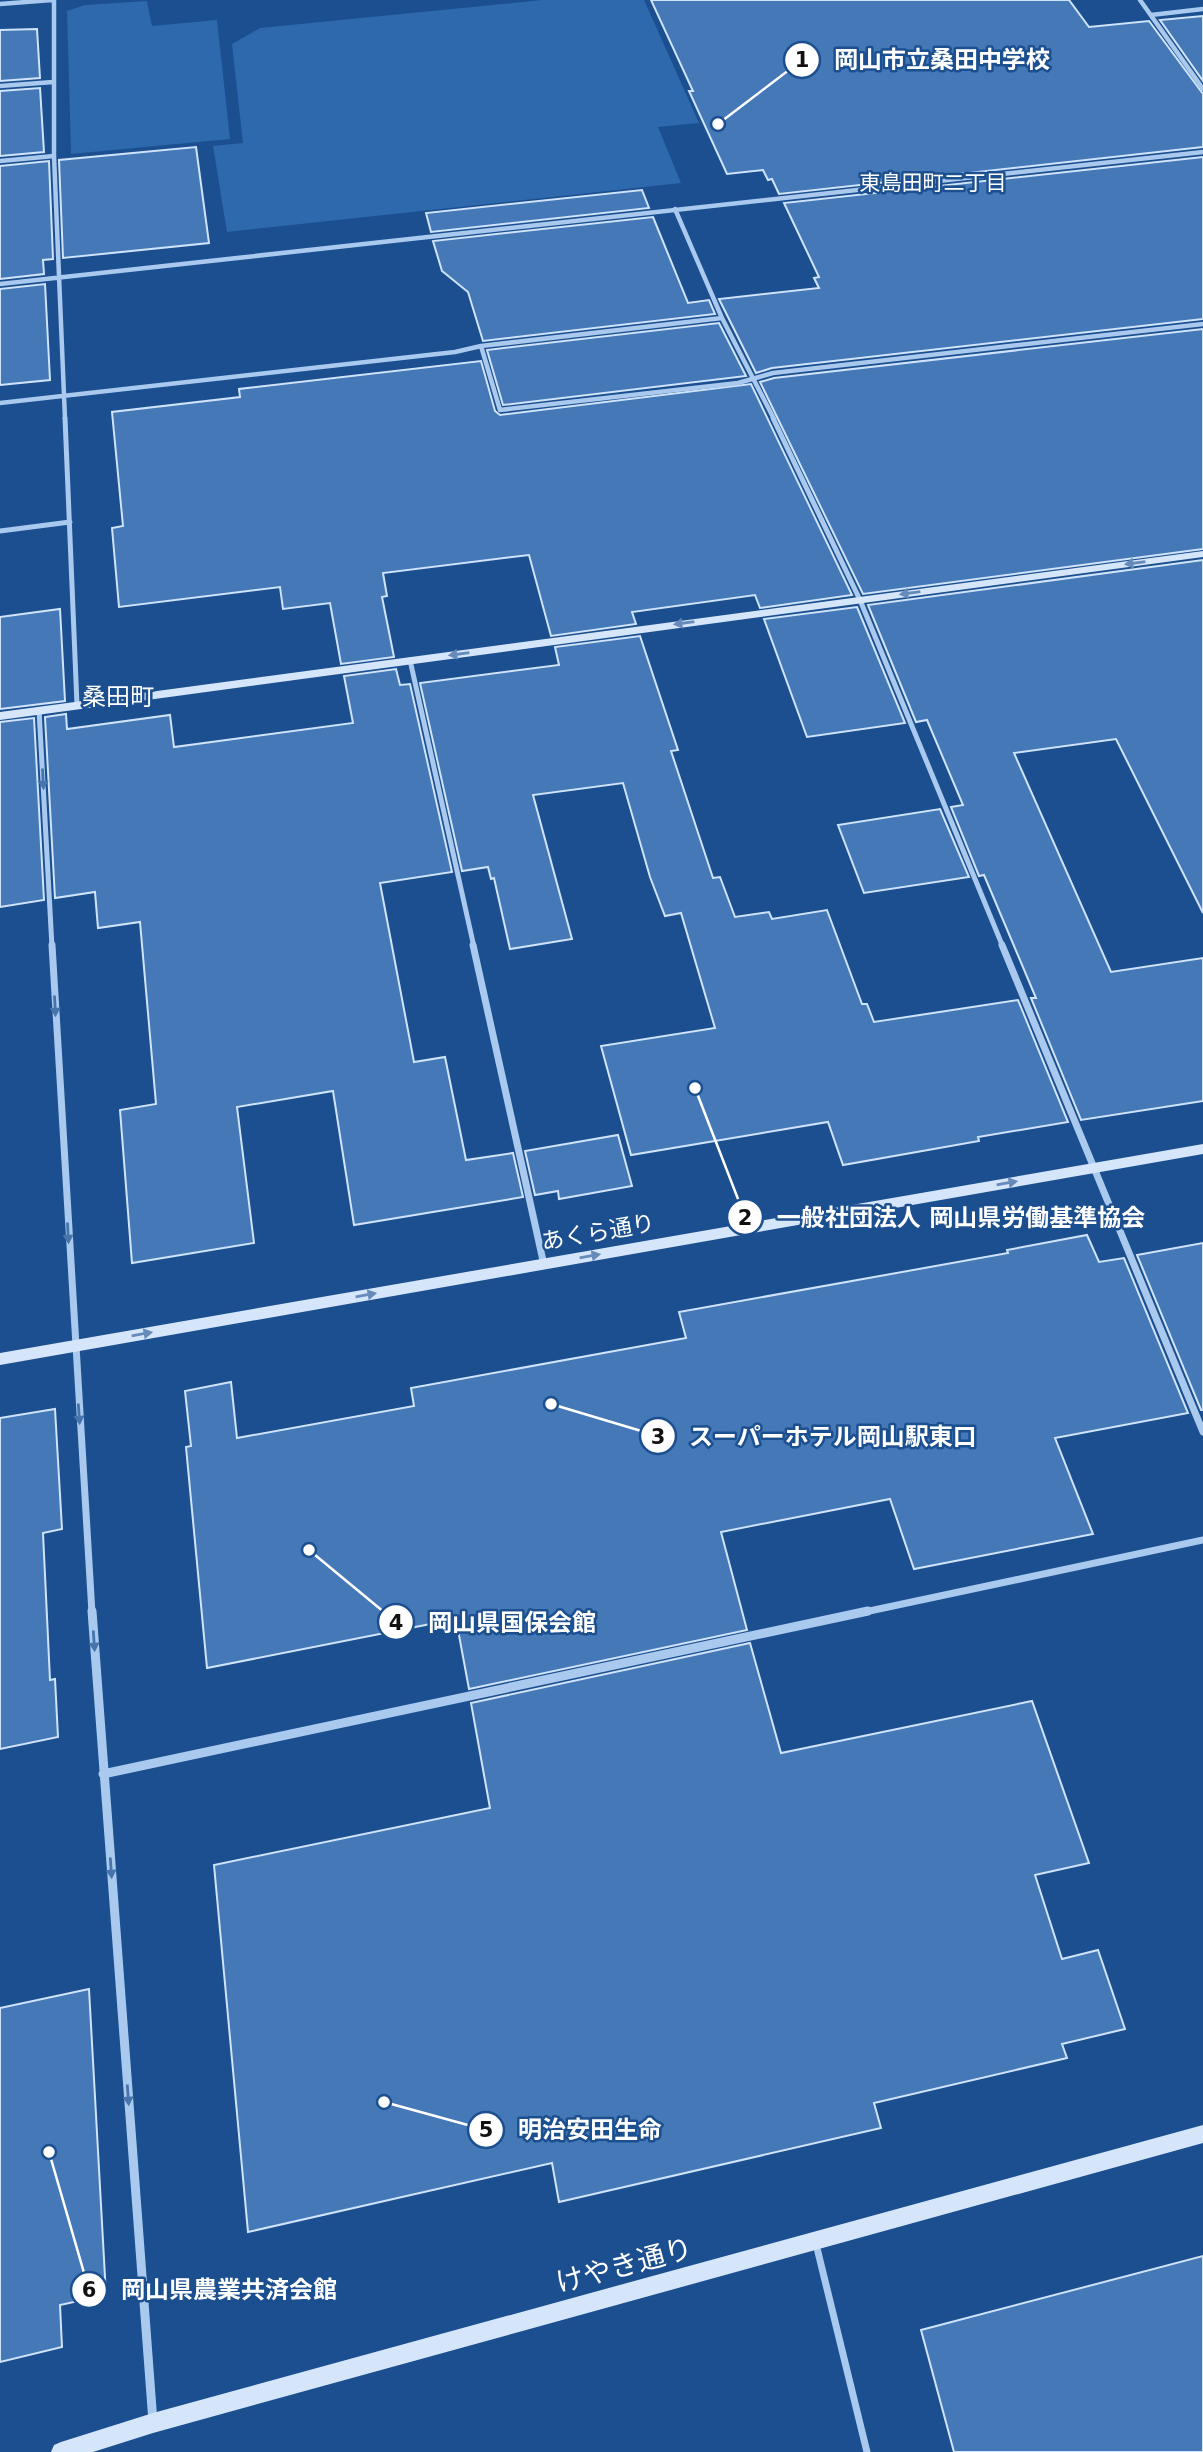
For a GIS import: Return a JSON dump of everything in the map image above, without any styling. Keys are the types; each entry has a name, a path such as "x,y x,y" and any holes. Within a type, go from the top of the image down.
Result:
{"street":[{"path":"0,4 53,0 54,156 78,705"},
{"path":"1140,0 1203,89"},
{"path":"1151,15 1203,9"},
{"path":"0,86 53,82"},
{"path":"0,284 1203,152"},
{"path":"0,161 54,156"},
{"path":"675,209 722,318 754,377 860,600 1203,1432"},
{"path":"0,403 456,352 481,346 722,318"},
{"path":"481,346 500,410 1203,324"},
{"path":"0,531 70,522"},
{"path":"0,716 1203,554"},
{"path":"410,660 544,1265"},
{"path":"39,710 75,1346 103,1774 153,2423"},
{"name":"あくら通り","path":"0,1359 1203,1149"},
{"path":"103,1774 1203,1539"},
{"name":"けやき通り","path":"66,2451 153,2423 1203,2134"}],"lane":[{"path":"816,2241 867,2452"}],"shaded area":[{"path":"542,0 644,0 699,123 658,127 681,183 227,232 213,146 243,143 232,44 260,28"},
{"path":"147,1 152,26 217,20 230,139 71,154 67,11 85,5"}],"building":[{"path":"651,0 1069,0 1089,27 1149,21 1203,94 1203,147 779,194 772,179 768,180 763,170 727,174"},
{"path":"1203,16 1203,81 1160,20"},
{"path":"37,29 40,78 0,81 0,30"},
{"path":"40,88 44,152 0,156 0,91"},
{"path":"196,147 209,243 63,258 59,160"},
{"path":"1203,157 1203,319 772,368 756,373 719,299 819,288 814,278 819,277 784,203"},
{"path":"49,161 53,259 43,260 44,274 0,279 0,166"},
{"path":"642,190 649,208 431,232 426,213"},
{"path":"653,217 688,303 709,300 715,314 483,341 468,292 442,271 433,241"},
{"path":"45,284 50,380 0,385 0,289"},
{"path":"719,323 746,376 503,405 487,350"},
{"path":"1203,329 1203,549 863,594 760,382 774,378"},
{"path":"481,361 495,411 500,415 751,384 852,595 760,608 755,595 632,612 636,624 551,636 529,555 383,573 387,596 382,597 394,657 341,664 330,603 283,609 280,587 119,607 112,528 123,526 112,412 240,397 239,389"},
{"path":"1203,560 1203,913 1116,739 1014,753 1111,972 1203,958 1203,1101 1081,1120 1031,998 1036,998 984,875 979,876 951,807 963,805 927,720 916,722 868,605"},
{"path":"857,607 905,723 807,737 764,619"},
{"path":"60,609 65,701 0,709 0,617"},
{"path":"640,636 678,750 671,751 713,878 720,877 735,917 769,912 772,919 827,910 862,1004 867,1004 874,1022 1018,1000 1068,1122 978,1137 979,1141 843,1165 828,1122 631,1155 601,1046 715,1028 681,913 665,916 650,877 623,783 533,795 572,939 510,949 494,878 491,879 488,867 462,871 420,683 559,665 555,647"},
{"path":"396,669 400,685 410,684 452,872 380,883 414,1062 445,1057 466,1160 513,1153 523,1197 354,1225 333,1091 237,1107 254,1243 132,1263 120,1110 156,1104 140,922 98,928 95,892 55,898 45,717 66,714 67,729 170,715 174,747 353,723 344,676"},
{"path":"34,718 44,900 0,907 0,722"},
{"path":"940,809 969,877 864,893 838,825"},
{"path":"618,1135 632,1186 559,1199 558,1191 535,1195 525,1151"},
{"path":"1087,1235 1099,1262 1124,1258 1188,1413 1055,1438 1093,1534 914,1569 890,1499 721,1532 747,1630 469,1689 456,1619 207,1668 186,1447 191,1446 185,1391 231,1382 237,1438 414,1406 411,1388 686,1338 679,1312 1008,1253 1007,1250"},
{"path":"1203,1243 1203,1410 1201,1410 1137,1255"},
{"path":"55,1409 62,1529 43,1533 50,1680 55,1679 58,1737 0,1749 0,1418"},
{"path":"750,1643 781,1753 1032,1701 1089,1863 1035,1875 1062,1959 1098,1950 1125,2029 1062,2044 1067,2058 874,2103 881,2128 559,2202 552,2163 248,2232 214,1865 490,1808 471,1703"},
{"path":"89,1989 106,2295 60,2305 62,2347 0,2362 0,2008"},
{"path":"1203,2256 1203,2452 954,2452 921,2330"}],"place":[{"name":"岡山市立桑田中学校","path":"718,124"},
{"name":"一般社団法人 岡山県労働基準協会","path":"695,1088"},
{"name":"スーパーホテル岡山駅東口","path":"551,1404"},
{"name":"岡山県国保会館","path":"309,1550"},
{"name":"明治安田生命","path":"384,2102"},
{"name":"岡山県農業共済会館","path":"49,2152"}],"district":[{"name":"東島田町二丁目","path":"933,183"},
{"name":"桑田町","path":"118,697"}]}
